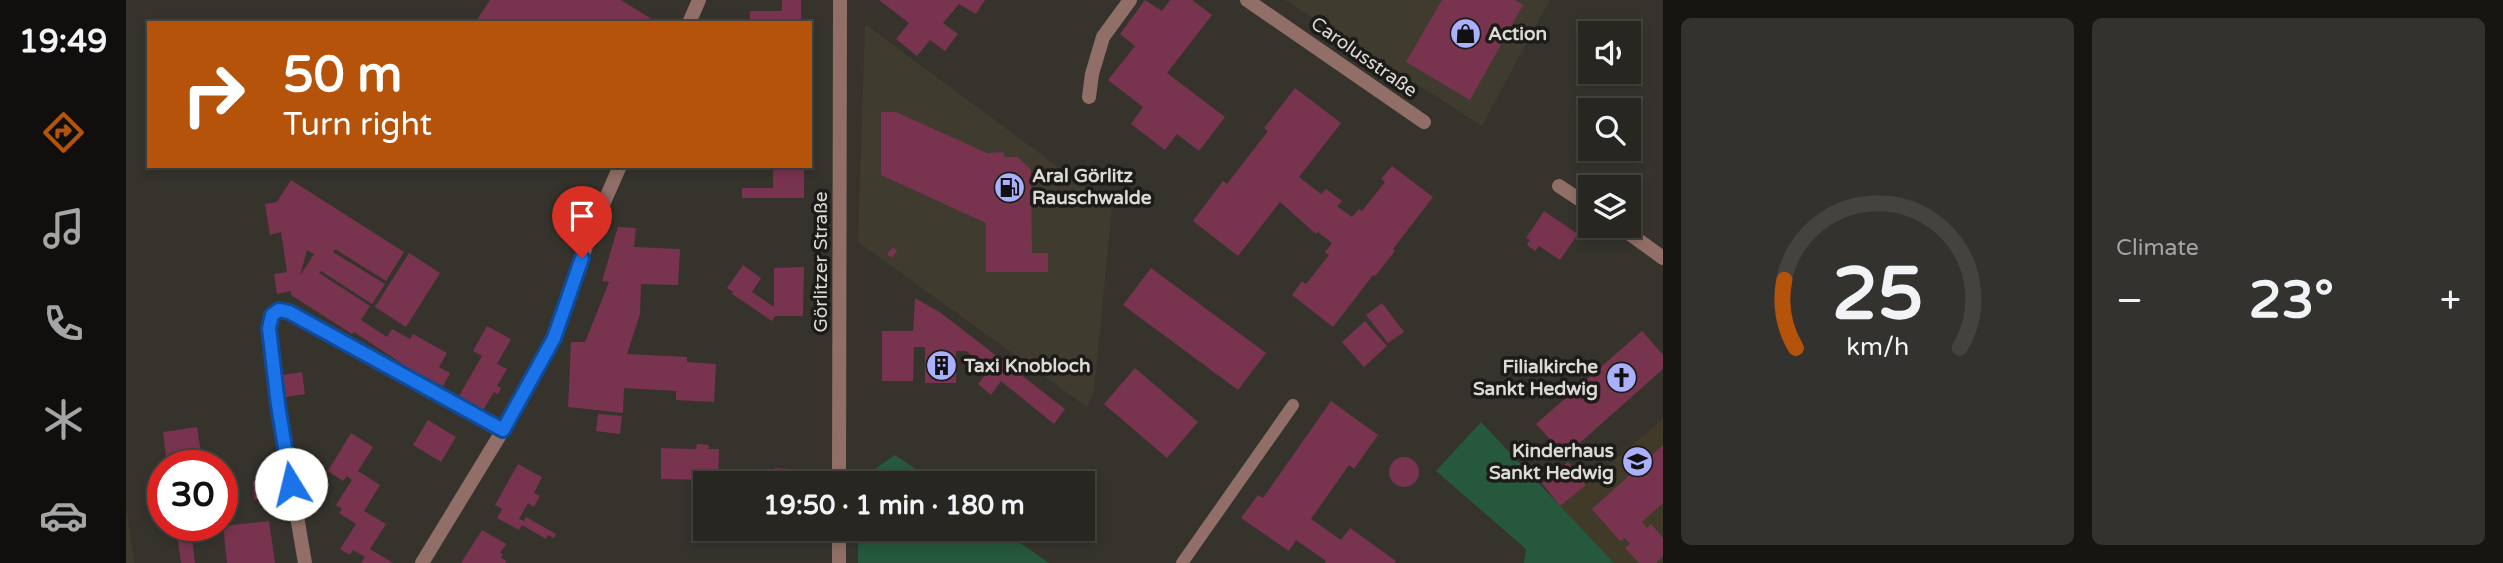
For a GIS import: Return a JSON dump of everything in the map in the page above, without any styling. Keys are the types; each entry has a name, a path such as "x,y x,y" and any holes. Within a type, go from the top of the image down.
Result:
{"street":[{"name":"Görlitzer Straße","path":"839,471 840,0"},
{"path":"1089,97 1092,74 1103,37 1130,0"},
{"name":"Carolusstraße","path":"1247,0 1424,122"},
{"path":"690,21 695,2"},
{"path":"422,563 503,430 554,338 591,232 619,168"},
{"path":"1559,186 1578,198"},
{"path":"1636,238 1663,258"},
{"path":"269,328 278,405 305,563"},
{"path":"839,541 839,563"}],"lane":[{"path":"269,328 272,315 279,310 289,312 503,430"},
{"path":"1182,563 1293,405"}],"shaded area":[{"path":"1285,0 1550,0 1482,126"},
{"path":"865,24 1112,207 1094,392 1087,407 858,242"},
{"name":"Kinderhaus Sankt Hedwig","path":"1663,419 1663,563 1614,563 1560,506"},
{"path":"126,506 128,517 134,563 126,563"}],"green space":[{"path":"1481,422 1614,563 1524,563 1526,549 1436,471"},
{"path":"895,455 918,471 872,471"},
{"path":"858,541 1017,541 1049,563 858,563"}],"building":[{"path":"490,0 621,0 655,21 476,21"},
{"path":"782,0 801,0 801,21 750,21 750,11 782,11"},
{"path":"879,0 985,0 976,14 959,4 943,23 958,34 945,51 930,40 917,56 896,39 909,23"},
{"path":"1145,0 1162,11 1170,0 1192,0 1212,15 1167,73 1225,117 1199,151 1177,134 1165,150 1131,124 1143,107 1108,80 1135,46 1120,34"},
{"name":"Action","path":"1442,0 1515,0 1523,5 1470,100 1406,62"},
{"path":"1295,88 1341,123 1299,177 1321,194 1326,189 1342,201 1337,206 1352,217 1359,209 1362,211 1385,182 1381,179 1392,166 1433,197 1393,249 1395,251 1333,327 1292,295 1302,281 1306,284 1329,255 1325,252 1332,243 1318,232 1316,234 1280,202 1238,256 1193,221 1223,181 1227,184 1268,131 1264,128"},
{"path":"881,112 896,112 987,153 1004,152 1004,157 1018,157 1031,170 1032,253 1048,253 1048,272 986,272 986,223 881,175"},
{"path":"773,168 804,168 804,198 742,198 742,188 773,188"},
{"path":"291,180 404,252 386,281 335,249 333,252 385,284 372,304 321,271 319,273 370,306 361,320 387,337 392,329 410,339 413,334 447,353 439,367 450,373 443,386 410,369 354,332 352,334 291,295 291,291 277,294 274,274 287,272 281,232 270,235 265,204 277,202","holes":["307,250 314,254 300,276"]},
{"path":"1544,211 1578,234 1560,260 1539,246 1535,251 1527,245 1530,240 1526,238"},
{"path":"618,227 636,228 634,247 680,249 678,285 641,284 640,314 627,354 687,357 687,362 716,364 714,402 676,400 676,391 624,388 623,413 568,407 571,342 585,342 609,282 602,281"},
{"path":"893,247 897,251 892,258 887,254"},
{"path":"409,253 440,273 406,327 375,307"},
{"path":"743,265 761,278 752,292 774,307 774,268 804,267 803,316 775,316 772,321 732,294 727,288"},
{"path":"1151,268 1266,353 1238,390 1123,305"},
{"path":"915,298 941,313 1065,409 1054,424 1001,381 991,395 978,384 989,370 966,351 956,351 956,383 925,383 925,347 914,347 913,381 882,381 882,331 913,331"},
{"path":"1382,303 1404,332 1388,343 1366,315"},
{"path":"1365,321 1387,346 1364,367 1342,342"},
{"path":"487,326 511,339 497,364 507,369 497,386 501,388 498,394 494,392 483,410 459,396 482,356 473,351"},
{"path":"1642,331 1663,355 1663,369 1565,456 1536,424"},
{"path":"1135,368 1198,422 1167,458 1104,404"},
{"path":"302,372 305,394 286,397 283,375"},
{"path":"1331,401 1378,435 1354,469 1349,465 1311,519 1341,540 1350,528 1396,561 1395,563 1325,563 1326,561 1296,540 1289,551 1241,518 1258,495 1263,498"},
{"path":"598,414 622,416 620,434 596,431"},
{"path":"428,420 456,437 441,462 413,445"},
{"path":"197,427 200,450 165,450 163,432"},
{"path":"351,433 373,447 358,471 380,485 364,511 386,524 370,549 393,563 361,563 365,557 353,550 350,555 340,549 356,524 339,513 342,509 336,505 352,480 347,476 343,481 328,471"},
{"path":"697,444 709,445 708,449 719,449 718,471 693,471 693,480 661,479 661,448 696,449"},
{"path":"1663,445 1663,503 1642,522 1647,528 1651,524 1663,538 1663,556 1656,563 1639,563 1625,548 1630,544 1625,538 1620,541 1592,509"},
{"path":"1404,457 1410,458 1418,466 1418,478 1410,486 1404,487 1398,486 1390,478 1389,472 1390,466 1398,458"},
{"path":"1568,462 1586,485 1560,506 1542,483"},
{"path":"518,464 542,477 534,493 540,496 534,507 528,503 519,519 524,521 526,517 556,534 554,538 548,535 546,539 522,525 519,530 497,518 502,509 495,505"},
{"path":"775,468 807,470 807,471 775,471"},
{"path":"270,478 273,497 254,500 253,481"},
{"path":"269,521 275,563 227,563 225,541 238,541 238,524"},
{"path":"482,530 506,544 500,553 503,554 501,558 507,561 505,563 461,563"},
{"path":"178,541 192,541 195,563 181,563"}],"place":[{"name":"Action","path":"1465,34"},
{"name":"Aral Görlitz Rauschwalde","path":"1009,187"},
{"name":"Taxi Knobloch","path":"941,366"},
{"name":"Filialkirche Sankt Hedwig","path":"1621,378"},
{"name":"Kinderhaus Sankt Hedwig","path":"1637,462"}],"route":[{"path":"291,484 269,328 272,315 279,310 289,312 503,430 554,338 582,258"}]}
